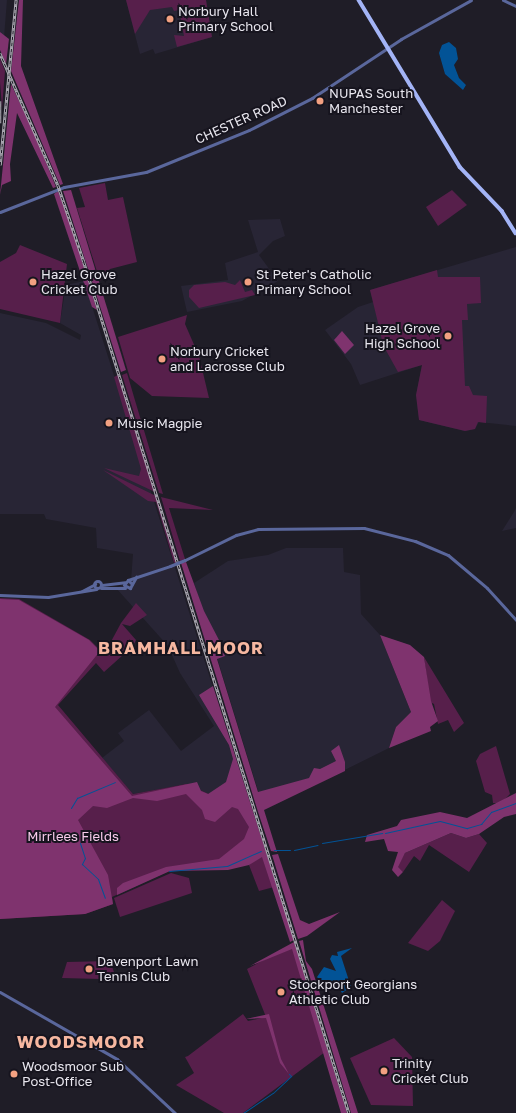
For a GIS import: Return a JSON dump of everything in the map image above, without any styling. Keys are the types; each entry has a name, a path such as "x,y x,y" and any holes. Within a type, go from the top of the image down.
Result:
{"main road":[{"path":"359,0 460,167 502,211 516,233"}],"street":[{"name":"CHESTER ROAD","path":"1,211 64,187 146,172 249,130 312,98 388,48 471,0"},
{"path":"503,0 516,6"},
{"path":"0,595 42,597 75,594 96,589 126,581 136,576 170,566 236,536 258,530 364,528 415,541 448,555 487,588 516,620"},
{"path":"102,587 125,588 132,584 136,576"},
{"path":"126,581 132,584"},
{"path":"125,588 126,581"},
{"path":"75,594 100,582 102,587"},
{"path":"95,584 96,589"},
{"path":"0,992 117,1059 174,1113"}],"shaded area":[{"path":"0,0 7,0 4,38 0,32"},
{"name":"Norbury Hall Primary School","path":"126,0 206,0 212,37 155,54 153,49 140,54"},
{"name":"St Peter's Catholic Primary School","path":"280,219 285,236 273,241 259,255 278,281 242,301 187,312 181,286 228,280 225,263 258,252 248,220"},
{"name":"Hazel Grove High School","path":"516,247 516,426 479,422 475,429 465,431 419,420 416,395 422,365 360,385 351,364 325,330 358,307 373,302 370,290"},
{"path":"84,281 243,782 208,794 186,784 133,794 102,758 124,741 118,733 149,710 181,751 214,726 180,673 168,646 116,588 131,581 133,554 97,548 96,528 46,519 44,514 0,514 0,313 46,323 80,340 81,335 60,323 66,285"},
{"path":"516,508 516,528 502,531 514,512"},
{"path":"286,548 343,548 344,572 360,575 361,614 380,635 411,712 396,727 389,748 264,810 194,583 228,561 268,555"}],"green space":[{"path":"19,0 23,0 21,66 63,184 60,185 11,71"},
{"path":"126,0 206,0 212,37 177,47 174,35 184,36 179,10 174,11 172,7 150,10 135,34"},
{"path":"0,32 9,39 6,64 0,50"},
{"path":"0,59 5,71 2,108 0,82"},
{"path":"11,84 35,135 56,187 53,188 17,113 10,164 11,181 2,185 0,195"},
{"path":"105,183 108,200 123,197 137,262 110,269 100,281 77,208 85,207 79,188"},
{"path":"71,190 126,370 121,372 63,191"},
{"path":"452,190 467,205 438,226 426,207"},
{"path":"58,191 71,225 97,310 92,307 54,194"},
{"name":"Hazel Grove Cricket Club","path":"20,245 67,264 60,323 0,309 0,262 16,253"},
{"path":"437,270 438,277 480,277 481,303 467,304 468,320 462,320 465,386 469,386 473,395 487,396 486,423 478,422 475,429 465,431 419,420 416,395 422,365 398,372 383,345 370,290"},
{"path":"240,280 245,292 252,290 255,295 199,308 189,297 189,290 194,285 225,282 235,285"},
{"name":"Norbury Cricket and Lacrosse Club","path":"187,315 185,324 199,356 209,398 152,396 130,378 118,337"},
{"path":"342,331 354,345 345,354 334,340"},
{"path":"127,373 163,494 159,493 122,375"},
{"path":"118,375 155,492 104,468 139,476 141,469 114,377"},
{"path":"103,470 156,496 177,562 174,563 156,502 148,501"},
{"path":"161,497 213,510 169,508 185,559 180,561"},
{"path":"186,562 204,611 220,642 225,656 217,659 258,792 309,778 314,768 320,769 336,761 331,751 339,745 345,762 345,771 264,810 277,852 271,851 258,812 181,563"},
{"name":"Mirrlees Fields","path":"0,598 19,599 90,640 101,651 107,649 121,623 136,603 147,615 130,626 122,624 136,640 133,646 104,672 96,663 58,705 133,794 186,784 209,794 243,782 274,887 259,891 249,865 253,861 169,871 112,897 113,904 85,914 0,919"},
{"name":"Mirrlees Fields","path":"0,599 19,600 89,640 100,651 55,707 132,796 197,782 201,791 208,794 226,782 233,759 229,745 199,695 213,686 294,940 290,942 262,857 249,865 228,870 170,871 117,895 117,888 123,883 166,867 219,859 244,839 249,827 238,809 232,807 215,822 205,819 202,810 186,794 157,801 133,798 107,808 93,806 78,820 108,875 113,904 85,914 0,919"},
{"path":"380,635 410,645 424,657 431,701 438,721 430,727 431,731 389,748 396,727 411,712"},
{"path":"424,657 464,723 454,732 448,720 438,724 434,704 430,702"},
{"path":"496,746 510,794 501,803 493,803 492,795 485,792 476,761 480,754"},
{"path":"516,793 516,814 504,817 479,834 466,838 451,833 405,853 398,867 403,872 398,877 392,870 398,852 388,851 384,839 365,842 367,835 397,826 401,820 440,812 467,818"},
{"path":"451,833 466,838 479,834 487,843 469,872 429,845 420,861 414,856 403,872 397,867 405,853"},
{"path":"278,854 300,920 309,924 340,912 307,936 298,939 272,855"},
{"path":"171,873 189,878 192,893 120,917 114,898"},
{"path":"442,900 455,911 440,941 428,951 408,943"},
{"path":"303,940 306,961 312,969 358,1113 351,1113 299,941"},
{"path":"294,942 347,1113 341,1113 292,949 250,966"},
{"path":"292,945 325,1052 243,1113 224,1113 176,1085 194,1073 185,1057 243,1014 248,1021 266,1017 247,969"},
{"name":"Davenport Lawn Tennis Club","path":"110,961 115,975 100,979 62,978 67,962"},
{"path":"269,1014 281,1059 289,1074 280,1063 266,1018 246,1019"},
{"name":"Trinity Cricket Club","path":"394,1038 412,1057 413,1106 371,1105 350,1058"}],"water":[{"path":"449,42 456,48 458,59 454,65 459,78 466,85 463,90 445,74 439,53 442,45"},
{"path":"352,948 341,956 351,987 342,993 334,980 323,984 317,977 324,967 336,971 330,959 332,955 338,956 337,952"}],"waterway":[{"path":"71,808 77,798 115,782"},
{"path":"385,833 440,821 467,828 481,824 491,812 516,803"},
{"path":"322,843 382,833"},
{"path":"80,843 85,858 82,864 98,879 105,898"},
{"path":"294,850 317,845"},
{"path":"274,850 290,850"},
{"path":"169,871 227,866 261,851"},
{"path":"243,1113 273,1093 291,1076 289,1074"}],"railway":[{"path":"0,165 16,0"},
{"path":"0,53 58,185 84,262 349,1113"},
{"path":"0,101 0,123"}],"place":[{"name":"Norbury Hall Primary School","path":"170,19"},
{"name":"NUPAS South Manchester","path":"320,101"},
{"name":"Hazel Grove Cricket Club","path":"33,282"},
{"name":"St Peter's Catholic Primary School","path":"248,282"},
{"name":"Hazel Grove High School","path":"448,336"},
{"name":"Norbury Cricket and Lacrosse Club","path":"162,359"},
{"name":"Music Magpie","path":"109,423"},
{"name":"Davenport Lawn Tennis Club","path":"89,969"},
{"name":"Stockport Georgians Athletic Club","path":"281,992"},
{"name":"Trinity Cricket Club","path":"384,1071"},
{"name":"Woodsmoor Sub Post-Office","path":"14,1074"}],"district":[{"name":"BRAMHALL MOOR","path":"181,648"},
{"name":"WOODSMOOR","path":"81,1042"}]}
